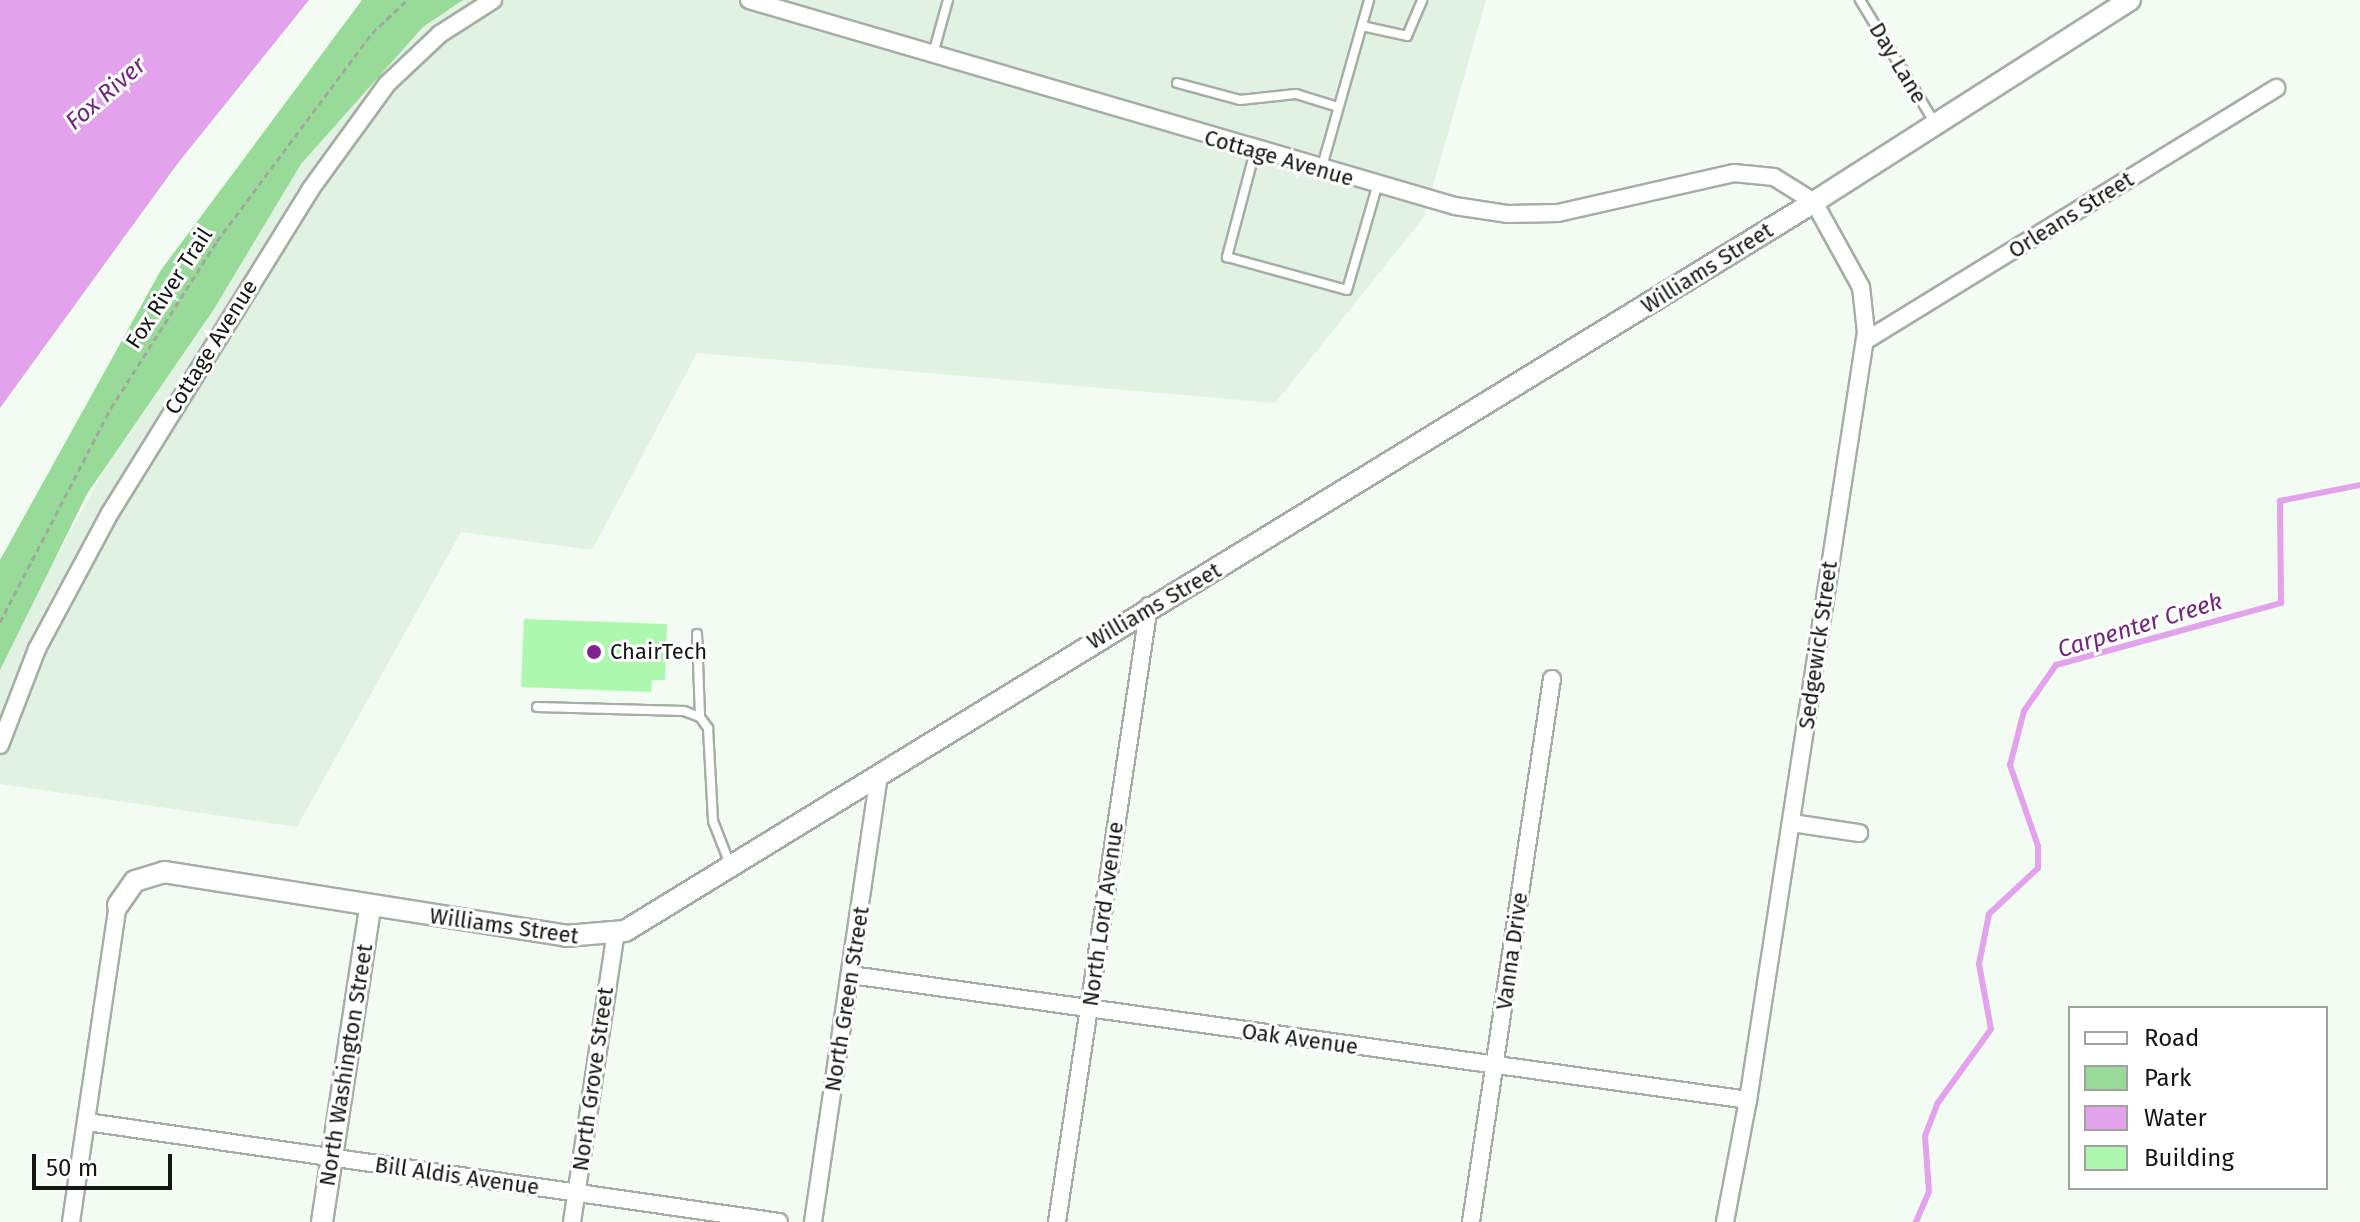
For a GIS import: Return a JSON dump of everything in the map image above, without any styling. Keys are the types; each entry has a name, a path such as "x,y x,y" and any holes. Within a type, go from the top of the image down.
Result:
{"street":[{"name":"Cottage Avenue","path":"0,745 37,649 110,513 310,190 387,84 440,34 493,0"},
{"name":"Cottage Avenue","path":"749,0 1377,187 1508,214 1558,213 1734,173 1774,177 1814,202"},
{"name":"Williams Street","path":"118,905 135,881 164,872 370,908 566,936 615,936 731,868 1149,606 1204,579 1936,126 2130,0"},
{"name":"Orleans Street","path":"1865,341 2276,88"},
{"name":"Sedgewick Street","path":"1725,1222 1748,1100 1865,341 1861,287 1814,202"},
{"name":"North Lord Avenue","path":"1057,1222 1149,606"},
{"name":"Vanna Drive","path":"1471,1222 1552,679"},
{"name":"North Green Street","path":"813,1222 879,776"},
{"path":"1792,823 1859,833"},
{"path":"71,1222 118,905"},
{"name":"North Washington Street","path":"322,1222 370,908"},
{"name":"North Grove Street","path":"572,1222 615,936"},
{"name":"Oak Avenue","path":"851,975 1748,1100"},
{"name":"Bill Aldis Avenue","path":"87,1122 779,1222"}],"lane":[{"path":"933,55 948,0"},
{"path":"1320,170 1369,0"},
{"path":"1362,26 1407,36 1422,0"},
{"name":"Day Lane","path":"1860,0 1936,126"},
{"path":"1177,83 1240,100 1296,94 1338,107"},
{"path":"1255,151 1227,257 1347,290 1377,187"},
{"path":"697,634 700,717"},
{"path":"537,707 684,711 700,717 708,728 713,821 731,868"}],"path":[{"name":"Fox River Trail","path":"0,622 111,408 217,241 372,33 407,0"}],"shaded area":[{"path":"436,0 1486,0 1424,217 1275,403 697,353 592,550 461,532 297,827 0,784 0,660 230,239"}],"green space":[{"path":"362,0 463,0 423,27 301,164 214,309 87,494 0,670 0,560 161,270"}],"water":[{"name":"Fox River","path":"0,0 309,0 178,163 0,408"}],"building":[{"name":"ChairTech","path":"524,619 667,624 665,680 652,680 651,692 521,687"}],"waterway":[{"name":"Carpenter Creek","path":"1916,1222 1929,1192 1925,1136 1937,1104 1991,1029 1979,964 1989,914 2038,868 2038,846 2010,765 2024,711 2056,665 2281,603 2280,501 2360,485"}],"place":[{"name":"ChairTech","path":"594,652"}]}
